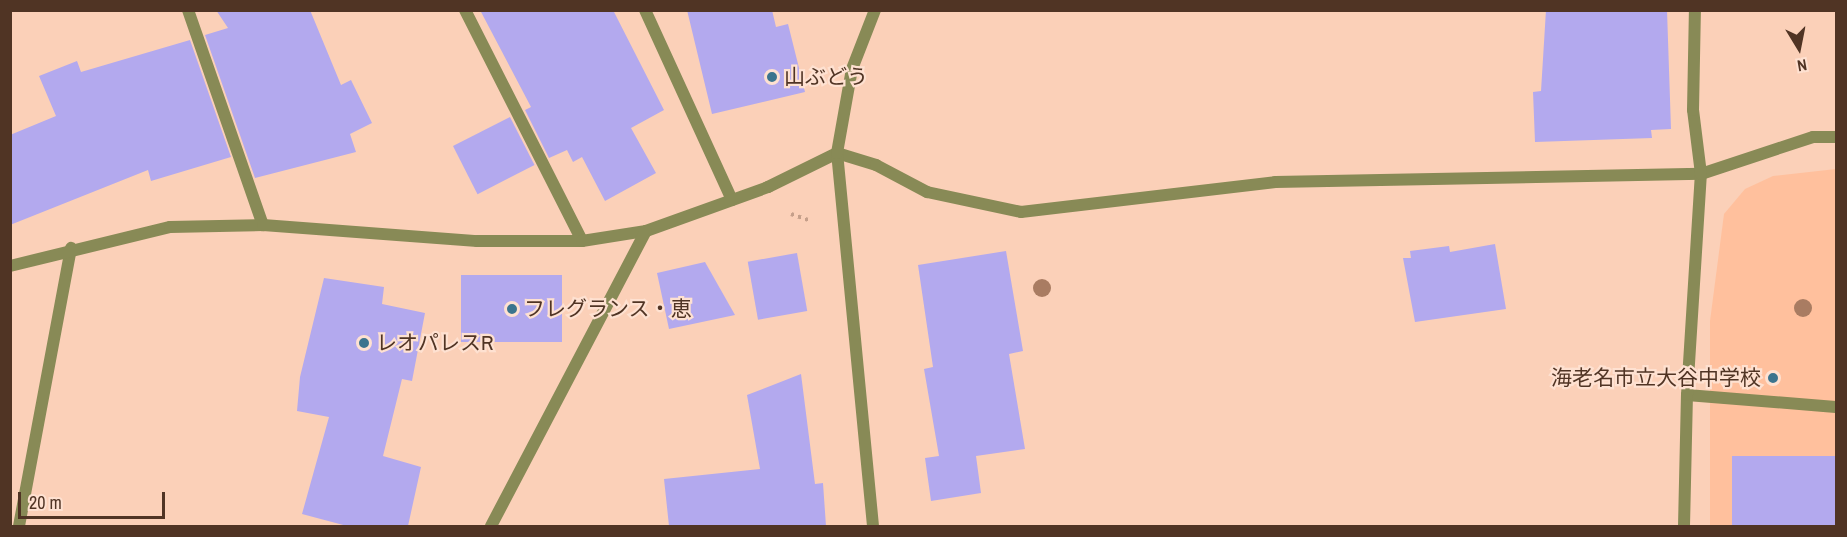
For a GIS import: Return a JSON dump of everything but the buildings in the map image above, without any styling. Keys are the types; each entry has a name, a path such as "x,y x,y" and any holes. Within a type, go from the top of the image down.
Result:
{"street":[{"path":"188,10 263,225"},
{"path":"465,10 582,241"},
{"path":"645,10 732,200"},
{"path":"873,526 837,153 852,69 875,10"},
{"path":"1684,526 1687,395 1701,174 1693,110 1695,10"},
{"path":"10,266 71,248 170,227 263,225 477,242 582,241 646,231 732,200 837,153 876,165 927,192 1022,212 1275,182 1701,174 1813,136 1836,137"},
{"path":"491,526 646,231"},
{"path":"19,526 71,248"},
{"path":"1687,395 1836,407"}],"shaded area":[{"name":"海老名市立大谷中学校","path":"1836,169 1836,526 1710,526 1710,321 1724,214 1745,189 1773,176"}],"place":[{"name":"山ぶどう","path":"772,77"},
{"name":"フレグランス・恵","path":"512,309"},
{"name":"レオパレスR","path":"364,343"},
{"name":"海老名市立大谷中学校","path":"1773,378"}]}
